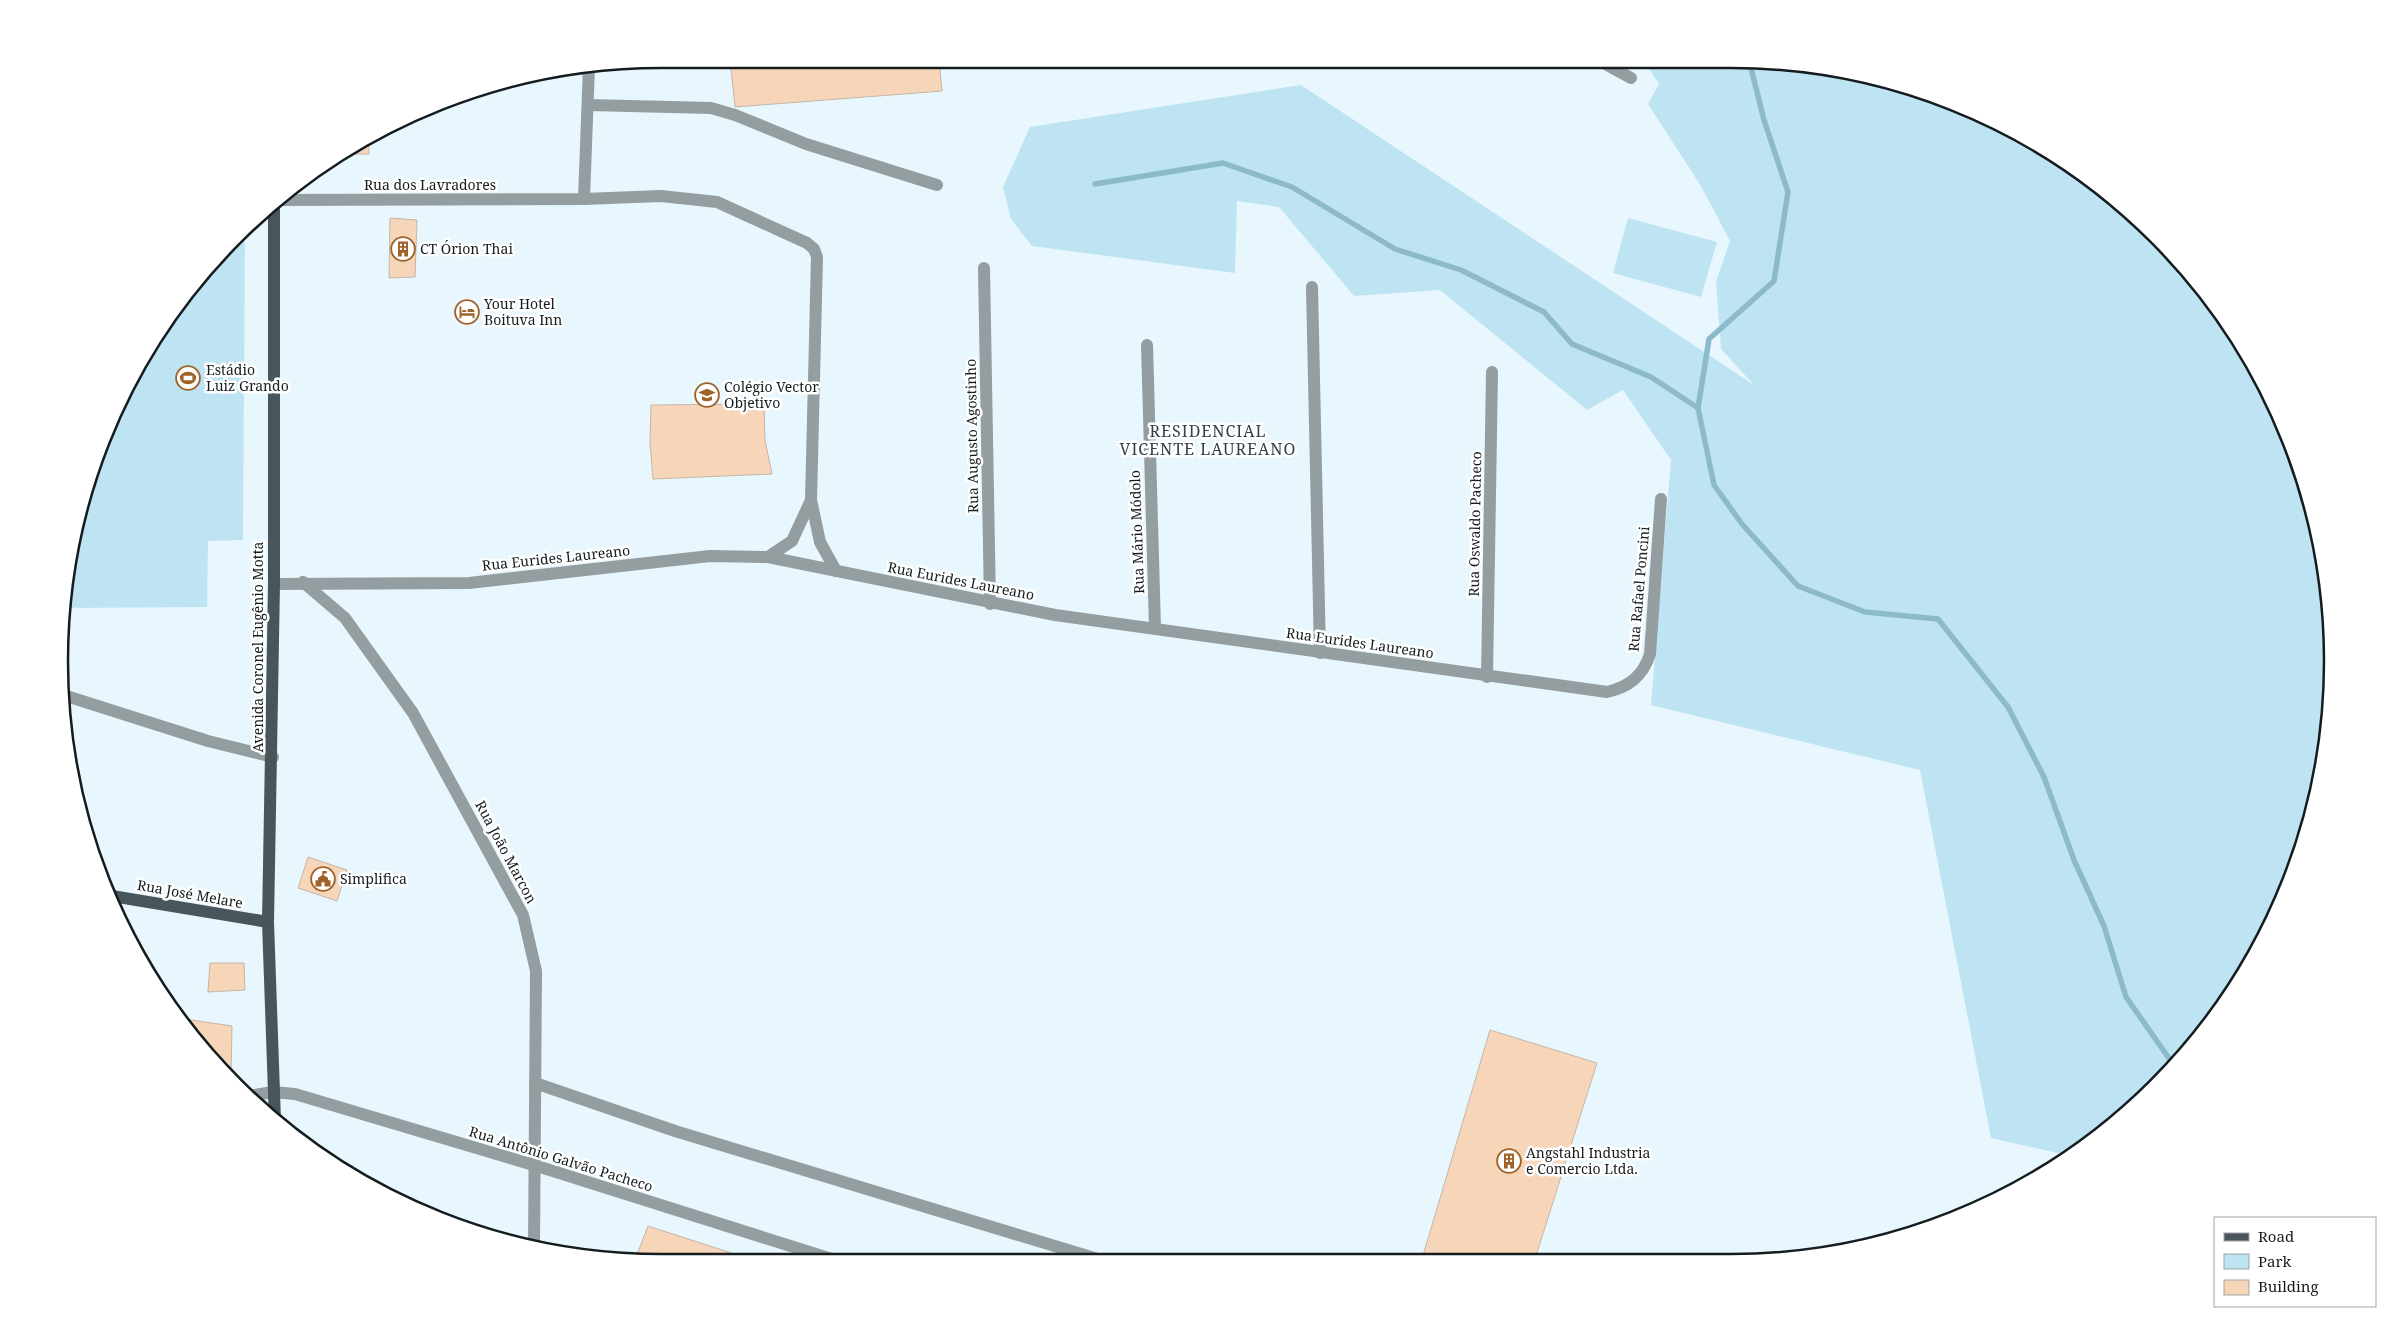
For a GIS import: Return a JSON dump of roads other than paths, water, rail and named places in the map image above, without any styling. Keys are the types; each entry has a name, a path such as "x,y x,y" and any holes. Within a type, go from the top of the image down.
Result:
{"main road":[{"name":"Avenida Coronel Eugênio Motta","path":"274,212 273,757 268,922 274,1111"},
{"name":"Rua José Melare","path":"117,897 268,922"}],"street":[{"path":"1613,68 1632,78"},
{"path":"584,199 589,72"},
{"path":"588,105 711,108 736,115 806,144 937,184"},
{"name":"Rua dos Lavradores","path":"288,200 584,199 661,196 712,201 802,239 814,249 817,256 811,500"},
{"name":"Rua Augusto Agostinho","path":"984,268 990,604"},
{"path":"1312,287 1320,653"},
{"name":"Rua Mário Módolo","path":"1147,346 1155,628"},
{"name":"Rua Oswaldo Pacheco","path":"1487,677 1492,372"},
{"name":"Rua Rafael Poncini","path":"1636,678 1643,671 1652,645 1661,499"},
{"path":"768,557 792,541 811,500"},
{"path":"811,500 820,542 836,571"},
{"name":"Rua Eurides Laureano","path":"274,584 303,582 469,583 710,556 768,557 990,604 1055,615 1487,677 1607,692 1623,688 1636,678"},
{"name":"Rua João Marcon","path":"303,582 344,618 413,713 521,909 536,971 534,1240"},
{"path":"69,697 208,741 273,757"},
{"path":"536,1083 675,1131 1080,1254"},
{"name":"Rua Antônio Galvão Pacheco","path":"256,1095 273,1092 295,1094 536,1166 816,1254"}],"waterway":[{"path":"1751,69 1764,120 1788,192 1774,281 1709,339 1698,408 1714,485 1742,524 1798,586 1865,612 1938,619 2008,707 2044,777 2074,860 2104,926 2126,997 2170,1059"},
{"path":"1095,184 1223,163 1292,187 1395,249 1461,270 1544,312 1572,344 1651,377 1698,408"}],"place":[{"name":"CT Órion Thai","path":"403,249"},
{"name":"Your Hotel Boituva Inn","path":"467,312"},
{"name":"Estádio Luiz Grando","path":"188,378"},
{"name":"Colégio Vector Objetivo","path":"707,395"},
{"name":"Simplifica","path":"323,879"},
{"name":"Angstahl Industria e Comercio Ltda.","path":"1509,1161"}],"district":[{"name":"RESIDENCIAL VICENTE LAUREANO","path":"1208,440"}]}
